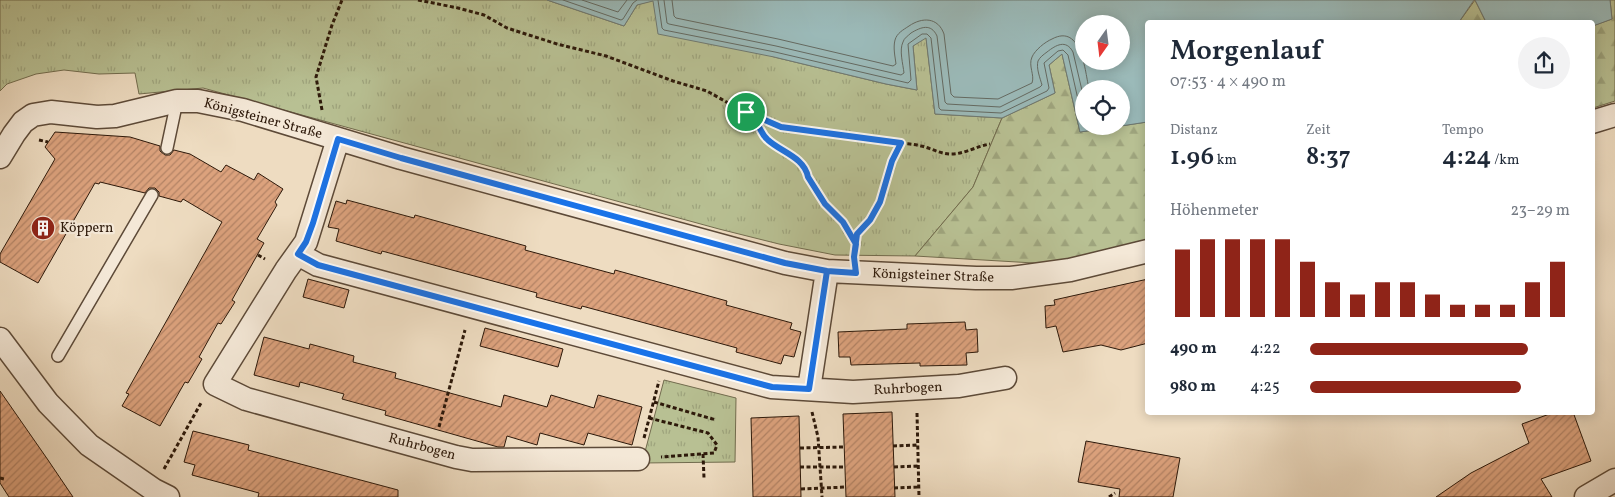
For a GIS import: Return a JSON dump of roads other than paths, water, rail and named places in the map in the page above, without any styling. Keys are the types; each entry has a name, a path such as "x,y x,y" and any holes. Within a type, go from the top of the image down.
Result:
{"street":[{"name":"Königsteiner Straße","path":"0,158 23,122 33,115 51,112 97,117 115,116 177,101 198,100 401,158 785,263 827,271 1011,278 1070,270 1145,252"},
{"path":"1595,121 1615,116"},
{"path":"298,254 306,242 313,223 332,137"},
{"name":"Ruhrbogen","path":"640,451 472,460 246,398 215,384 286,270 298,254 318,265 772,387 853,392 959,386 1005,378"},
{"path":"809,389 827,271"},
{"path":"0,339 48,403 88,445 158,495"},
{"path":"1586,497 1615,480"}],"lane":[{"path":"166,148 177,101"},
{"path":"58,356 152,195"}],"water":[{"path":"547,0 1474,0 1460,20 1145,20 1145,122 1130,125 1130,80 1075,80 1075,110 1062,54 1049,65 1055,93 1002,118 935,114 926,38 913,46 917,90 774,57 658,34 653,1 637,5 624,26"},
{"path":"1475,0 1610,0 1612,19 1595,25 1595,20 1485,20"}],"place":[{"name":"Köppern","path":"43,228"}]}
